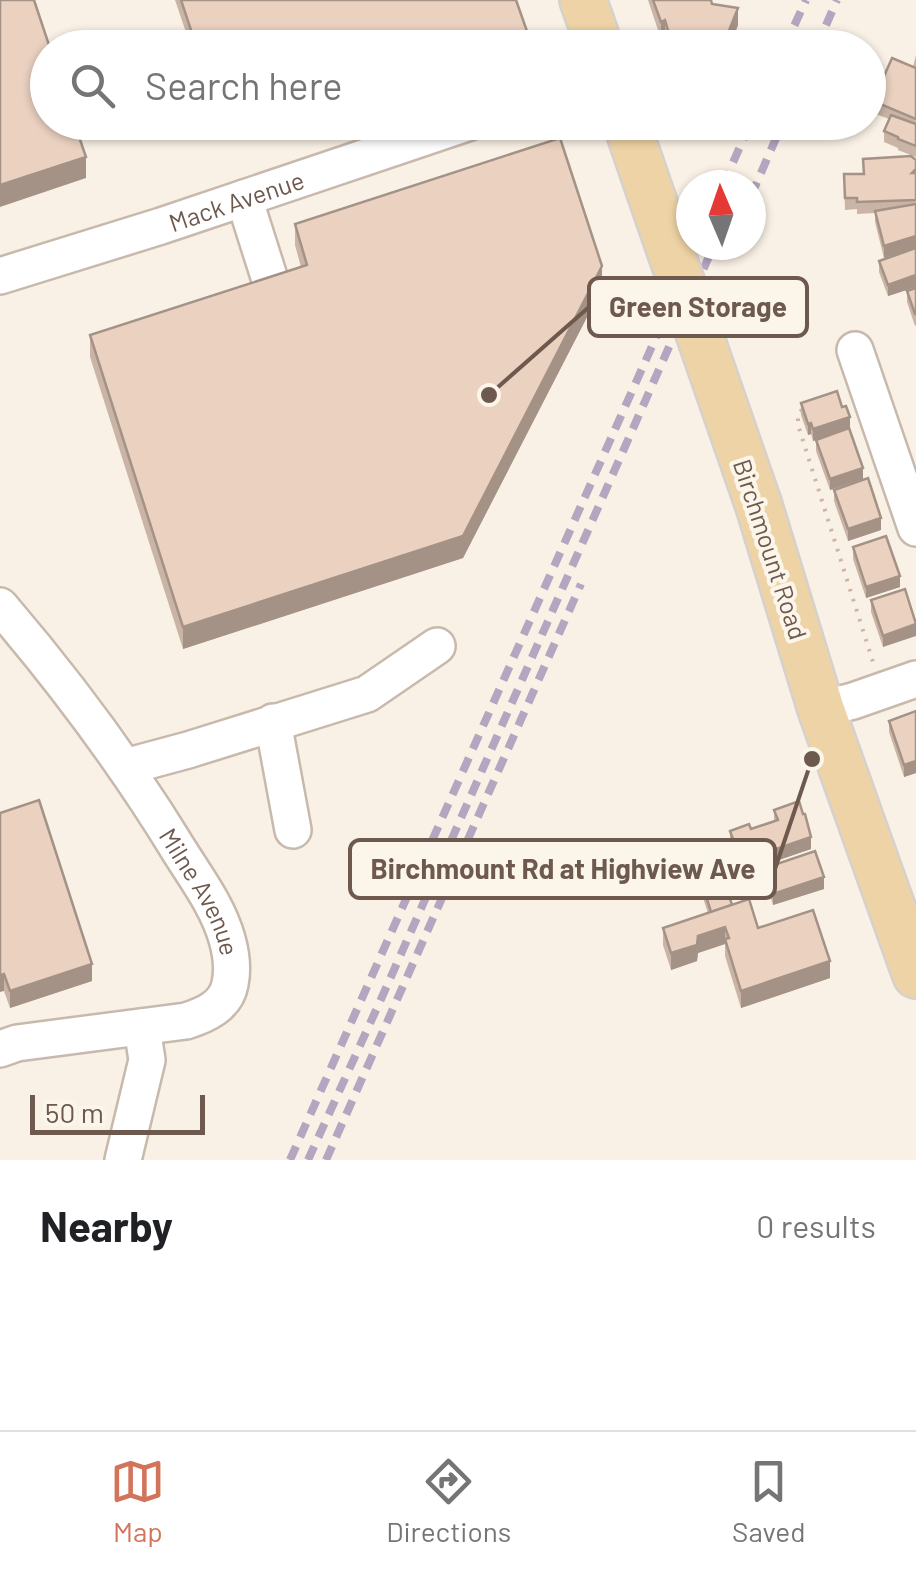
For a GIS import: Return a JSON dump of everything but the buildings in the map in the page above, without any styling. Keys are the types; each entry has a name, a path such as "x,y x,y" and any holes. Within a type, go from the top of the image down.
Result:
{"main road":[{"path":"583,0 594,30"},
{"name":"Birchmount Road","path":"633,142 758,506 820,709 916,975"}],"street":[{"name":"Mack Avenue","path":"0,276 416,140"},
{"path":"244,198 270,280"},
{"path":"855,350 916,528"},
{"name":"Milne Avenue","path":"0,606 98,727 154,809 216,912 232,958 230,985 224,999 212,1010 186,1021 18,1043 0,1049"},
{"path":"125,767 367,694 437,646"},
{"path":"820,709 916,679"},
{"path":"272,722 293,830"},
{"path":"122,1160 147,1060 142,1027"}],"path":[{"path":"805,408 798,413 798,425 877,672"}],"railway":[{"path":"792,30 806,0"},
{"path":"824,30 837,0"},
{"path":"730,170 743,140"},
{"path":"762,170 775,140"},
{"path":"290,1160 690,260"},
{"path":"308,1160 707,260"},
{"path":"326,1160 581,584"}],"place":[{"name":"Green Storage","path":"489,395"},
{"name":"Birchmount Rd at Highview Ave","path":"812,759"}]}
